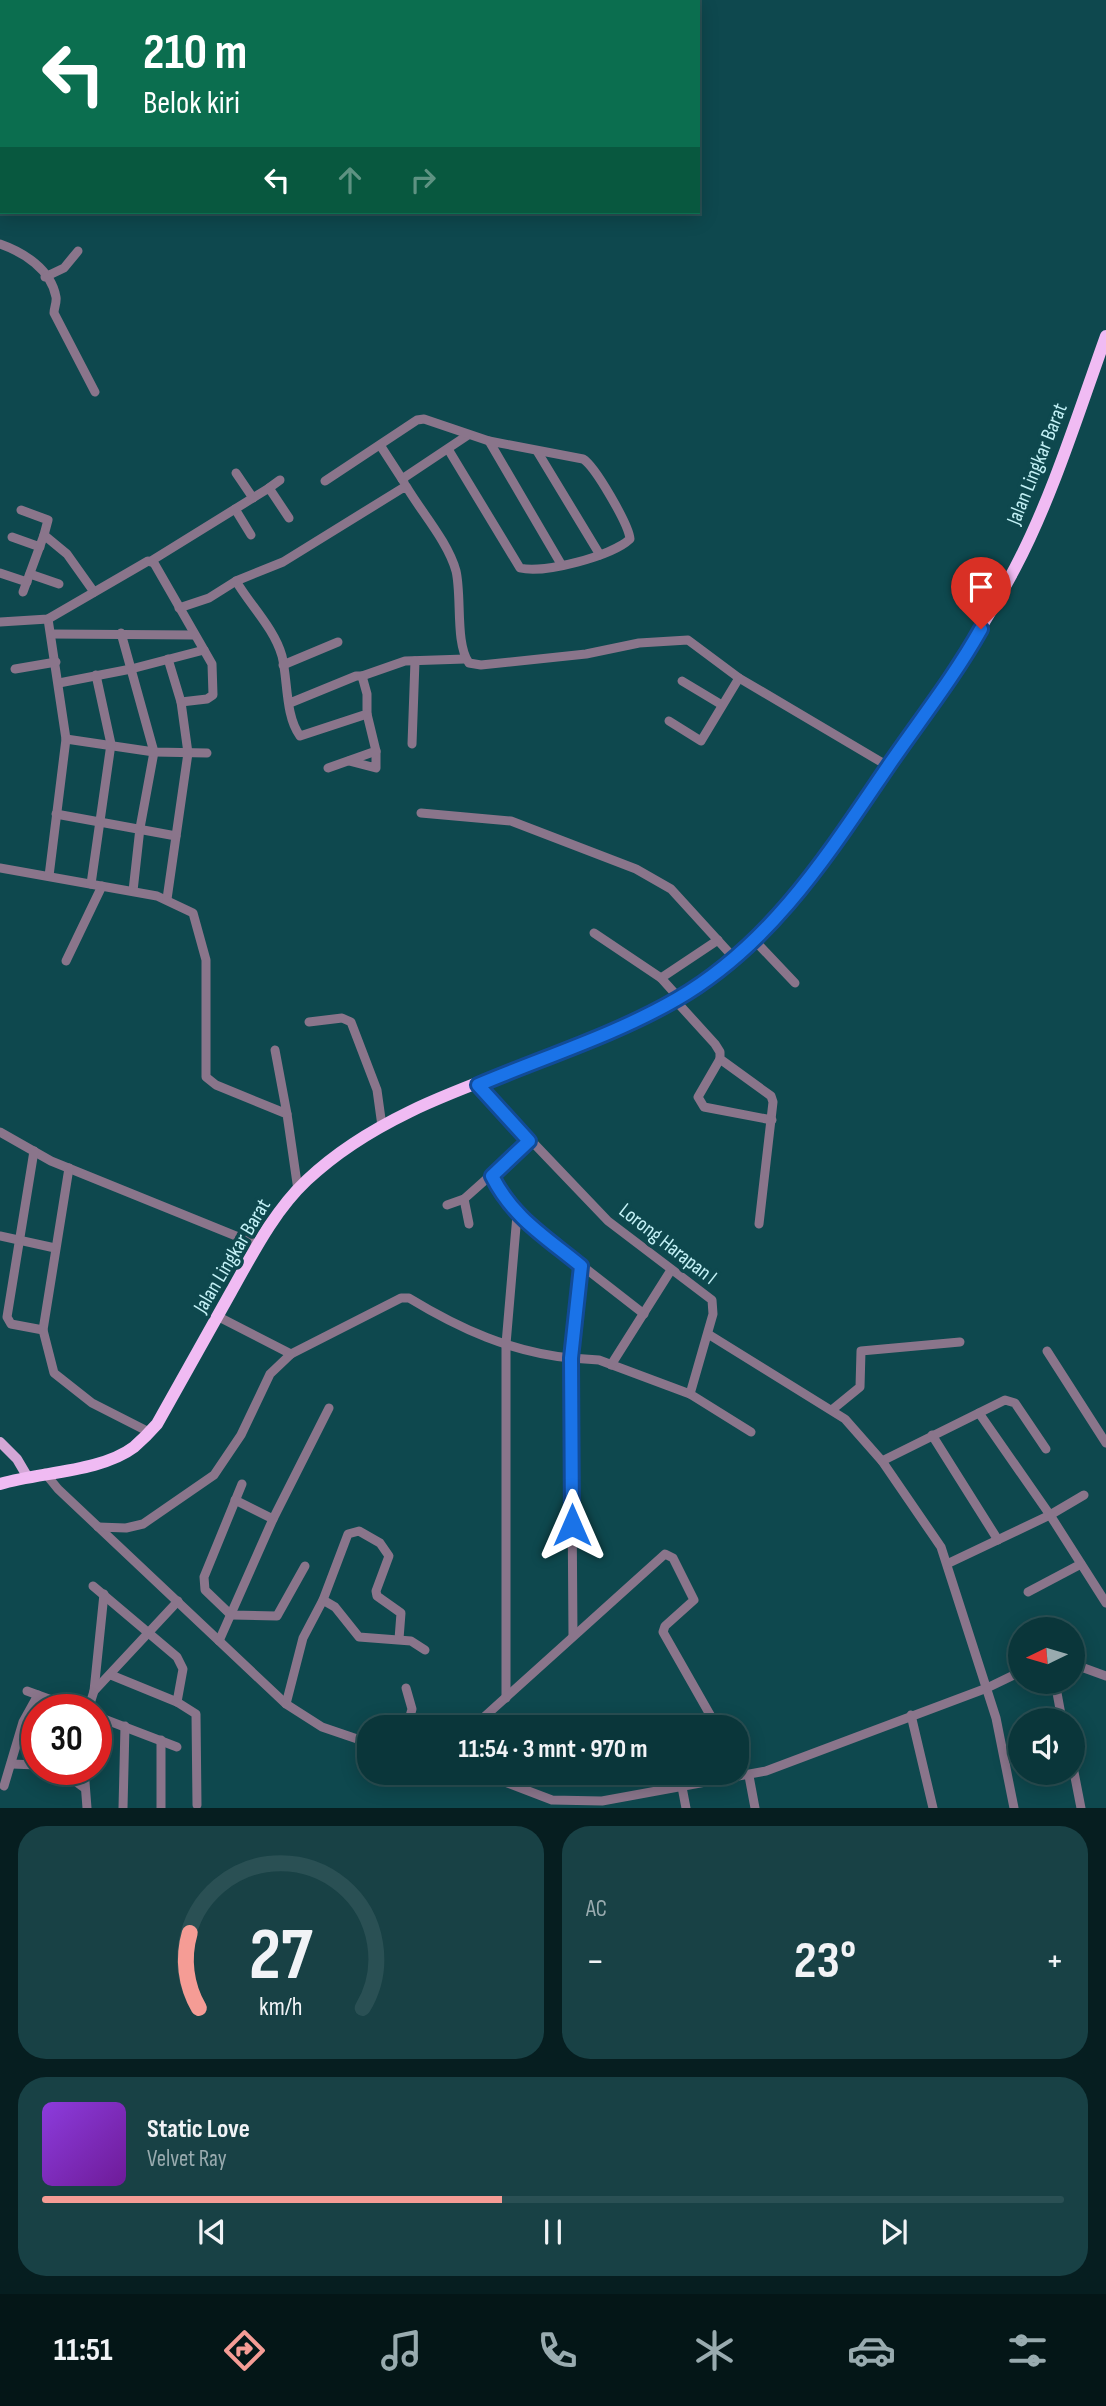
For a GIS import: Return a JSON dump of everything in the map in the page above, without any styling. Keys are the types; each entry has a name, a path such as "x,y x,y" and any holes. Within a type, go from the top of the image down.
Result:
{"highway":[{"name":"Jalan Lingkar Barat","path":"0,1484 27,1476 101,1463 132,1449 158,1424 258,1245 298,1190 330,1161 383,1126 615,1029 677,999 755,941 800,891 974,642 1017,564 1106,336"}],"main road":[{"path":"0,1443 17,1459 27,1476"}],"street":[{"path":"0,244 33,259 54,290 54,313 95,392"},
{"path":"45,277 64,268 78,251"},
{"path":"326,481 421,419 489,441 583,459 598,477 630,536 628,542 600,555 561,564 531,569 518,565 448,449"},
{"path":"180,608 209,598 236,580 283,562 404,483 468,435"},
{"path":"489,441 561,564"},
{"path":"380,445 453,562 465,659"},
{"path":"537,451 600,555"},
{"path":"236,474 253,498"},
{"path":"0,622 48,619 151,561 281,480"},
{"path":"270,488 289,518"},
{"path":"235,509 251,535"},
{"path":"22,510 48,520 23,592"},
{"path":"44,535 67,554 94,592"},
{"path":"12,537 40,547"},
{"path":"151,561 212,664 213,695 181,702"},
{"path":"0,573 59,584"},
{"path":"236,580 273,635 283,665 297,732 304,737 367,714"},
{"path":"48,619 66,739 49,876"},
{"path":"121,633 154,752 140,828 133,891"},
{"path":"51,634 193,635"},
{"path":"290,703 382,667 415,661 465,659 473,665 481,665 586,654 639,643 683,639 699,646 739,678 888,766"},
{"path":"283,665 338,642"},
{"path":"59,683 131,669 204,650"},
{"path":"167,899 188,753 181,702 168,659"},
{"path":"412,744 415,661"},
{"path":"15,669 56,662"},
{"path":"91,884 111,744 96,675"},
{"path":"349,761 376,768 376,751 362,676"},
{"path":"669,721 701,741 739,678"},
{"path":"682,681 722,705"},
{"path":"66,739 154,752 207,753"},
{"path":"328,768 376,751"},
{"path":"421,813 512,821 604,855 664,883 734,958"},
{"path":"56,814 176,836"},
{"path":"0,868 133,891 167,899 193,913 206,960 206,1077 216,1085 288,1114"},
{"path":"66,961 102,886"},
{"path":"594,933 661,978 715,1044 720,1052 720,1059 698,1097 704,1107 772,1120"},
{"path":"661,978 718,940"},
{"path":"755,941 794,983"},
{"path":"309,1022 342,1018 351,1022 377,1090 383,1126"},
{"path":"275,1050 288,1114 298,1190"},
{"path":"720,1059 771,1096 772,1120 759,1224"},
{"name":"Lorong Harapan I","path":"478,1085 529,1141 617,1229 712,1300 713,1314 708,1334"},
{"path":"1,1136 158,1207 258,1245"},
{"path":"447,1205 464,1199 529,1141"},
{"path":"34,1151 22,1241 7,1320 11,1324 43,1330"},
{"path":"69,1168 43,1330 54,1373 92,1403 149,1432"},
{"path":"492,1176 517,1215 644,1314"},
{"path":"464,1199 469,1224"},
{"path":"506,1698 506,1344 517,1215"},
{"path":"0,1236 55,1248"},
{"path":"573,1636 571,1358 581,1266"},
{"path":"611,1365 671,1270"},
{"path":"98,1527 126,1528 143,1524 214,1475 241,1435 270,1374 291,1354 403,1297 468,1332 532,1353 590,1358 690,1394 751,1432"},
{"path":"217,1316 291,1354"},
{"path":"690,1394 708,1334 833,1409 861,1435 941,1547 949,1563 987,1688 1014,1808"},
{"path":"833,1409 860,1387 861,1351 960,1342"},
{"path":"1047,1351 1106,1443"},
{"path":"881,1461 1001,1401 1010,1400 1046,1449"},
{"path":"219,1641 273,1519 329,1408"},
{"path":"978,1413 1050,1515 1106,1603"},
{"path":"932,1435 998,1540"},
{"path":"45,1473 98,1527 286,1704 322,1727 357,1739"},
{"path":"242,1484 203,1581 205,1590 231,1615 277,1616 305,1566"},
{"path":"949,1563 1050,1515 1084,1495"},
{"path":"235,1500 273,1519"},
{"path":"286,1704 303,1638 323,1600 348,1534 359,1531 380,1543 389,1556 376,1591 377,1596 401,1613 399,1639"},
{"path":"487,1715 662,1555 670,1555 694,1600 665,1626 663,1632 710,1715"},
{"path":"1028,1592 1081,1564"},
{"path":"93,1586 181,1663 183,1669 177,1702"},
{"path":"93,1694 104,1594"},
{"path":"323,1600 335,1607 359,1637 411,1641 425,1650"},
{"path":"94,1691 177,1601"},
{"path":"1085,1668 1106,1676"},
{"path":"111,1675 177,1702 196,1714 197,1805"},
{"path":"755,1808 749,1776 1008,1678"},
{"path":"406,1688 412,1709 410,1715"},
{"path":"27,1691 35,1694"},
{"path":"911,1715 933,1808"},
{"path":"112,1722 177,1747"},
{"path":"123,1808 124,1726"},
{"path":"4,1786 21,1730"},
{"path":"161,1740 161,1808"},
{"path":"12,1764 21,1764"},
{"path":"80,1785 87,1808"},
{"path":"513,1785 552,1800 602,1804 691,1785"},
{"path":"1077,1785 1081,1808"},
{"path":"682,1787 686,1808"}],"route":[{"path":"572,1525 571,1358 579,1305 581,1266 517,1215 505,1201 492,1176 529,1141 478,1085 615,1029 675,1000 710,977 755,941 800,891 864,805 981,629"}]}
